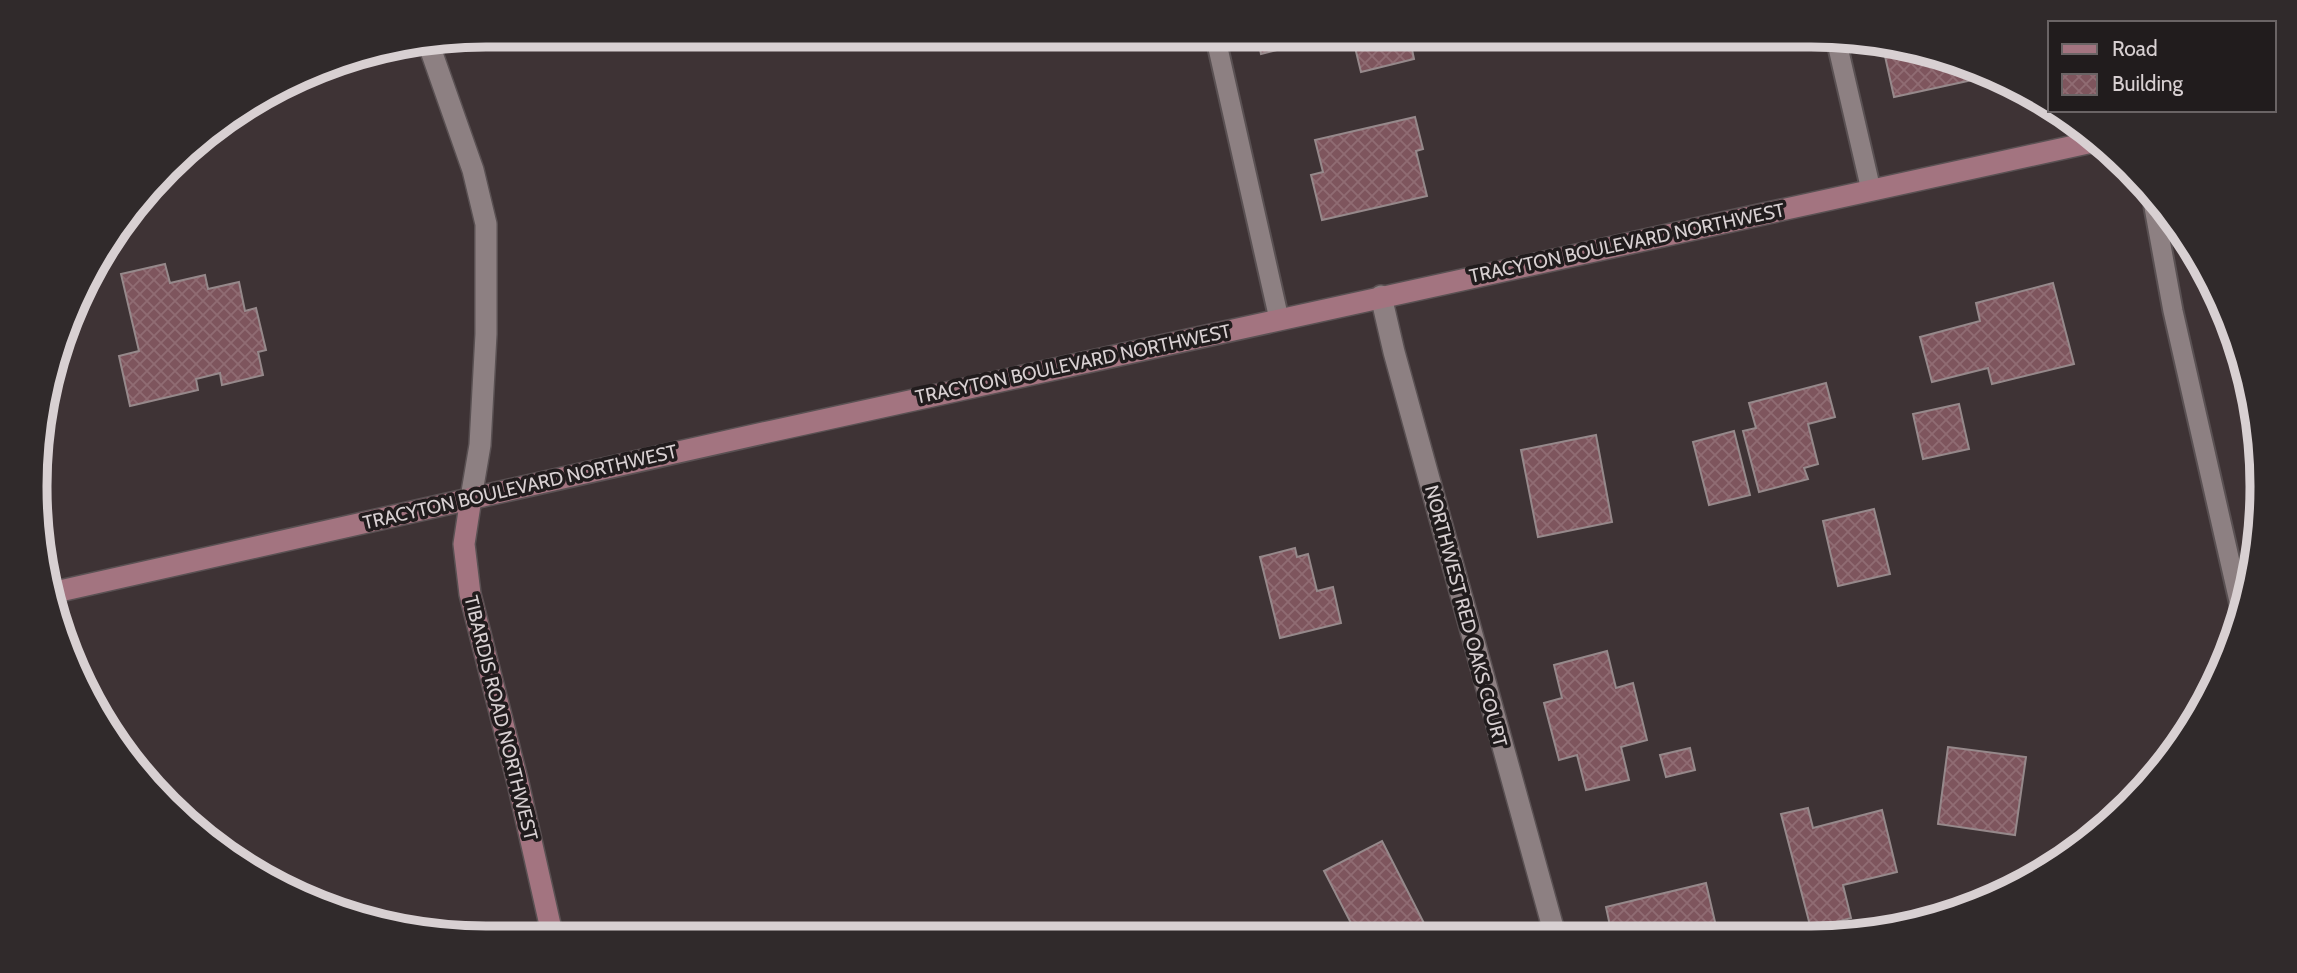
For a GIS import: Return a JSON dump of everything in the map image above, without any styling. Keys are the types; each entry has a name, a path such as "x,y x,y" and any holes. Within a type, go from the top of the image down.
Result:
{"main road":[{"name":"TRACYTON BOULEVARD NORTHWEST","path":"60,591 1381,296 2085,144"},
{"name":"TIBARDIS ROAD NORTHWEST","path":"471,498 464,544 470,594 518,783 549,926"}],"street":[{"path":"431,51 473,170 486,223 486,334 481,445 471,498"},
{"name":"NORTHWEST RED OAKS COURT","path":"1381,296 1553,926"}],"lane":[{"path":"1218,47 1279,319"},
{"path":"1838,48 1871,190"},
{"path":"2155,215 2173,311 2237,592"}],"building":[{"path":"1260,47 1289,47 1261,54"},
{"path":"1355,47 1412,47 1414,59 1361,72"},
{"path":"1885,54 1924,62 1975,79 1894,97"},
{"path":"1415,117 1423,149 1416,151 1427,196 1322,220 1311,175 1323,172 1315,140"},
{"path":"165,264 170,283 205,275 208,289 239,282 245,311 256,308 266,350 258,352 263,375 222,385 220,373 196,379 198,390 130,406 119,356 139,351 121,274"},
{"path":"2053,283 2074,364 1992,384 1988,368 1932,382 1920,337 1980,321 1976,303"},
{"path":"1826,383 1835,417 1808,424 1818,464 1804,468 1808,479 1759,492 1743,431 1756,428 1749,403"},
{"path":"1959,404 1969,449 1923,459 1913,414"},
{"path":"1734,431 1750,495 1709,505 1693,442"},
{"path":"1596,435 1612,522 1538,537 1521,450"},
{"path":"1874,509 1890,574 1838,586 1823,521"},
{"path":"1295,548 1297,557 1308,554 1317,591 1333,587 1341,623 1280,638 1260,557"},
{"path":"1607,651 1616,688 1633,683 1647,740 1621,747 1629,780 1586,790 1577,755 1559,760 1544,703 1562,698 1554,665"},
{"path":"1948,747 2026,757 2015,835 1938,824"},
{"path":"1690,748 1695,770 1666,777 1660,755"},
{"path":"1808,808 1813,828 1882,810 1897,872 1843,885 1851,918 1824,926 1810,926 1781,814"},
{"path":"1382,841 1425,926 1345,926 1351,923 1324,871"},
{"path":"1706,883 1716,926 1610,926 1606,907"}]}
